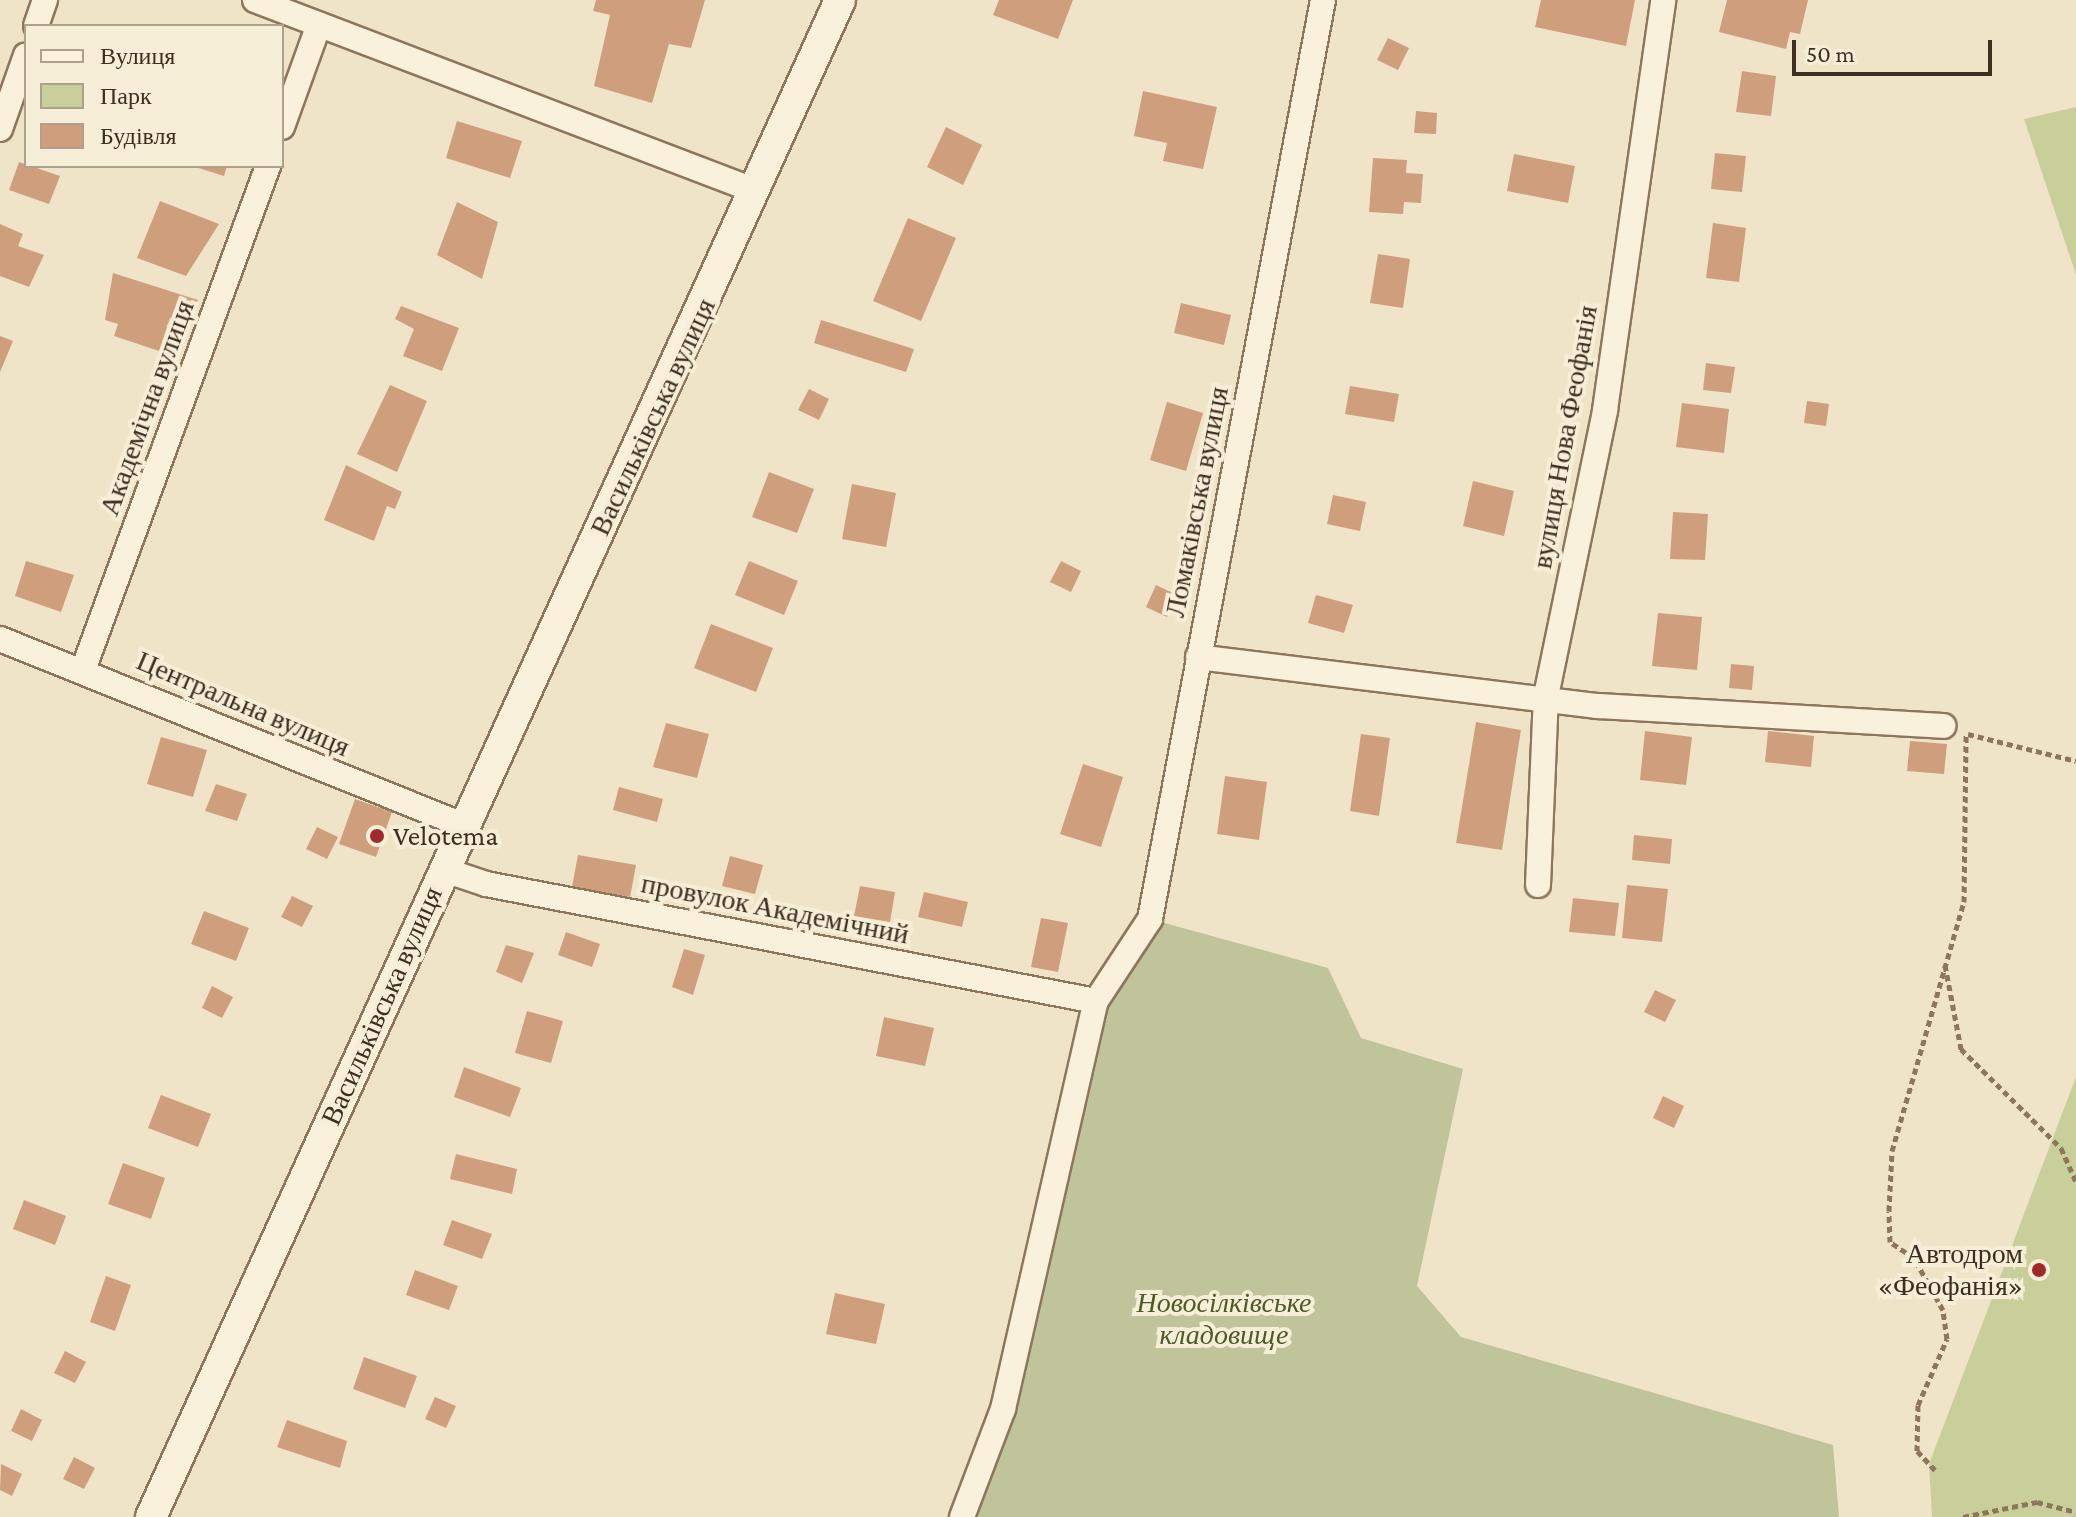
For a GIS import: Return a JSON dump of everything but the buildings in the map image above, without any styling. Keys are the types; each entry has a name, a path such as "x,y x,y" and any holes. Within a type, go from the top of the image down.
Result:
{"street":[{"path":"37,24 45,0"},
{"path":"255,0 756,191"},
{"name":"Васильківська вулиця","path":"151,1517 462,825 756,191 840,0"},
{"name":"Ломаківська вулиця","path":"1096,1001 1150,919 1323,0"},
{"name":"вулиця Нова Феофанія","path":"1538,885 1546,696 1605,410 1663,0"},
{"path":"284,121 319,24"},
{"path":"0,129 24,61"},
{"name":"Академічна вулиця","path":"83,670 267,168"},
{"name":"Центральна вулиця","path":"0,639 462,825"},
{"path":"1198,657 1546,696 1598,706 1943,726"},
{"name":"провулок Академічний","path":"444,870 486,884 1096,1001"},
{"path":"962,1517 1003,1409 1096,1001"}],"path":[{"path":"1943,726 2076,761"},
{"path":"1935,1470 1917,1451 1918,1405 1947,1339 1943,1310 1914,1258 1890,1242 1889,1211 1892,1151 1933,1024 1944,960 1964,902 1968,734"},
{"path":"1944,960 1961,1049 2061,1148 2076,1182"},
{"path":"1963,1517 2037,1502 2076,1512"}],"green space":[{"path":"2076,107 2076,275 2024,119"},
{"name":"Новосілківське кладовище","path":"1150,919 1328,968 1361,1038 1463,1069 1417,1286 1461,1337 1833,1445 1839,1517 962,1517 1003,1409 1096,1001"},
{"name":"Автодром «Феофанія»","path":"2076,1077 2076,1517 1932,1517 1929,1464"}],"place":[{"name":"Velotema","path":"377,836"},
{"name":"Автодром «Феофанія»","path":"2039,1270"}]}
